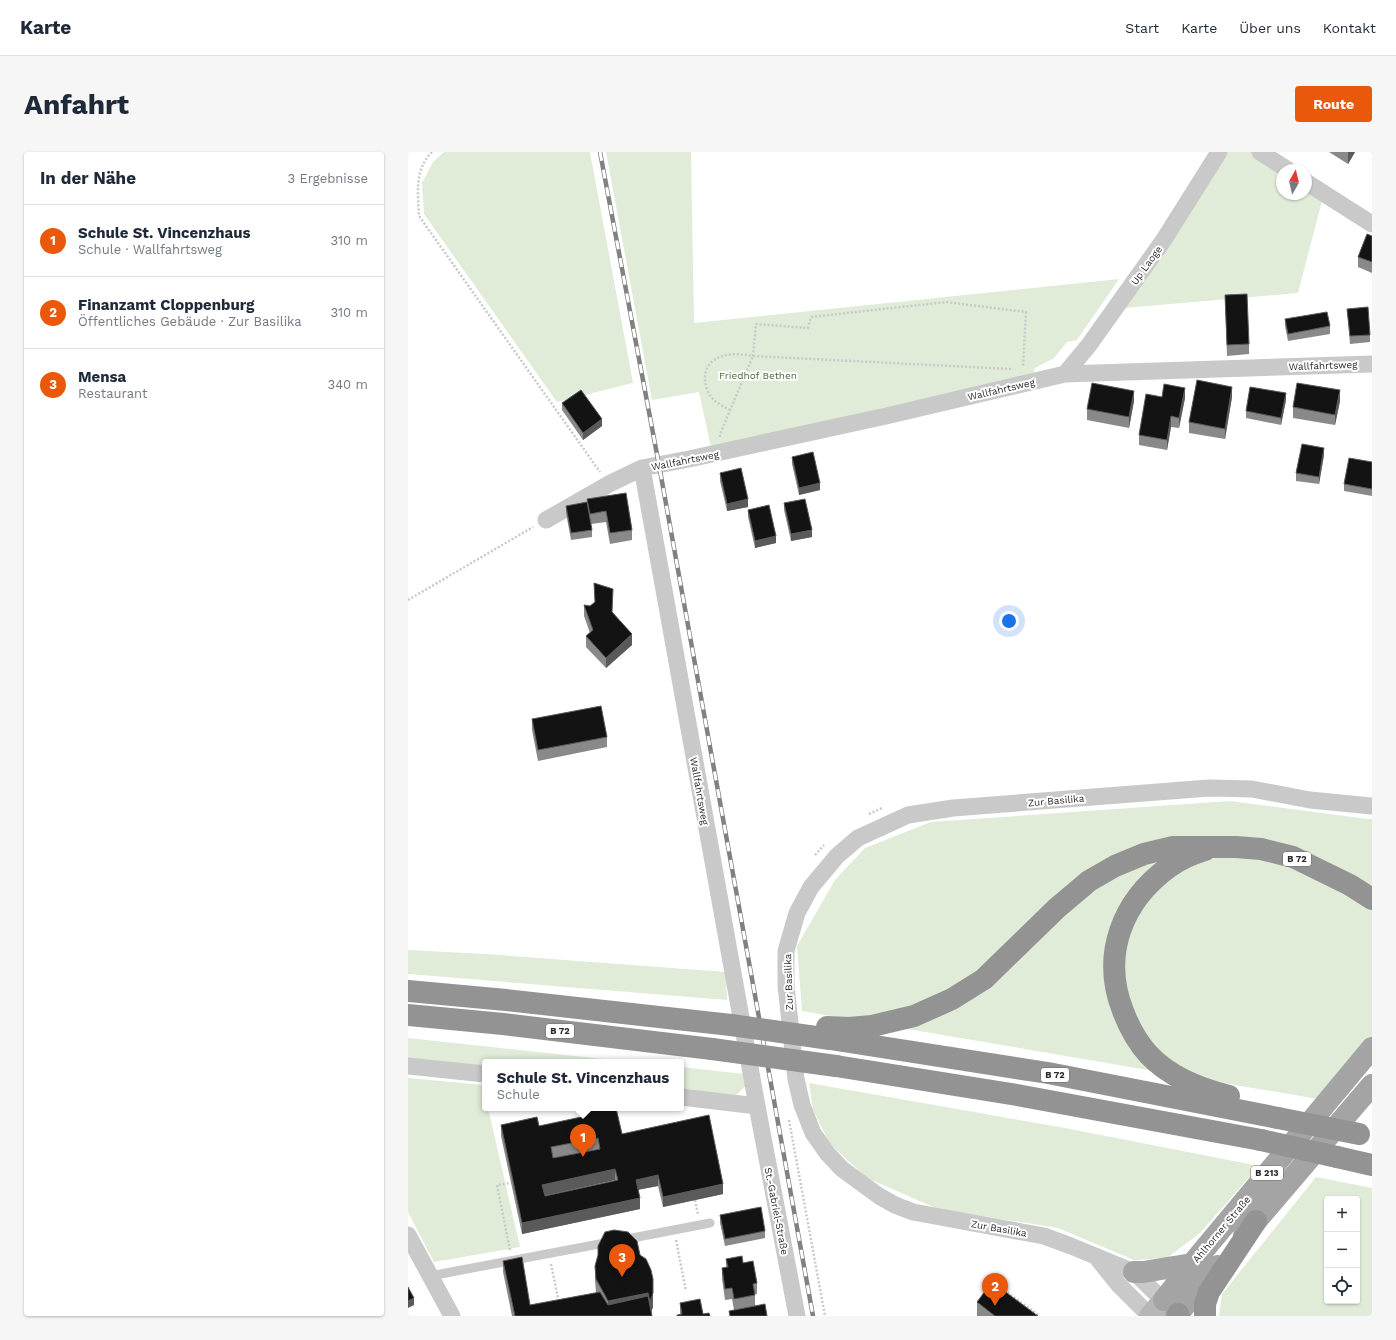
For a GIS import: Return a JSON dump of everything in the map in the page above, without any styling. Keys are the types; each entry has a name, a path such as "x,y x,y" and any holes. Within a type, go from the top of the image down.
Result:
{"highway":[{"name":"B 72","path":"829,1033 849,1028 872,1026 914,1016 952,999 984,978 1057,908 1089,881 1115,866 1144,854 1173,847 1213,846 1261,849 1293,857 1350,885 1372,899"},
{"name":"B 72","path":"1213,846 1184,858 1156,878 1140,895 1126,915 1118,937 1114,958 1116,992 1129,1025 1139,1042 1149,1055 1162,1066 1185,1081 1212,1092 1262,1105 1280,1115"},
{"name":"B 72","path":"408,991 731,1025 829,1033 1280,1115 1365,1136"},
{"name":"B 72","path":"408,1015 504,1024 712,1049 836,1066 1017,1096 1261,1140 1372,1165"},
{"name":"B 213","path":"1205,1316 1205,1304 1209,1292 1256,1221"}],"main road":[{"name":"Ahlhorner Straße","path":"1166,1313 1192,1264 1372,1048"},
{"name":"B 213","path":"1166,1313 1256,1221 1372,1085"},
{"path":"1134,1272 1143,1272 1192,1264"}],"street":[{"name":"Up Laoge","path":"1065,374 1089,345 1163,241 1219,152"},
{"path":"1260,152 1279,164"},
{"path":"1312,186 1372,224"},
{"name":"Wallfahrtsweg","path":"757,1106 642,468 723,452 1065,374 1372,364"},
{"path":"546,520 609,484 642,468"},
{"name":"Zur Basilika","path":"1166,1313 1134,1272 1044,1236 913,1212 895,1205 866,1187 842,1169 827,1153 813,1133 802,1105 796,1079 786,986 786,951 797,913 811,887 837,856 858,838 908,815 953,808 1209,788 1252,789 1310,800 1372,806"},
{"path":"408,1066 482,1074"},
{"path":"684,1097 757,1106"},
{"name":"St.-Gabriel-Straße","path":"757,1106 797,1316"},
{"path":"408,1235 452,1316"},
{"name":"Zur Basilika","path":"1096,1257 1118,1284 1166,1313"}],"lane":[{"path":"430,1276 710,1223"}],"path":[{"path":"432,152 425,159 417,181 419,216 609,484"},
{"path":"723,452 720,434 753,356 756,324 808,328 811,318 946,302 1026,312 1023,370 1034,371 1043,379"},
{"path":"730,410 712,398 705,386 705,371 713,361 727,355 740,354 753,356 1015,370"},
{"path":"408,600 546,520"},
{"path":"864,817 883,808"},
{"path":"813,859 820,848 825,844"},
{"path":"788,1114 825,1316"},
{"path":"511,1183 497,1185 512,1261"},
{"path":"674,1230 686,1291"},
{"path":"550,1254 558,1298"},
{"path":"991,1281 1040,1316"}],"green space":[{"path":"444,152 590,152 633,383 557,402 424,214 422,183 433,162"},
{"name":"Friedhof Bethen","path":"606,152 691,152 694,323 1119,279 1077,340 1067,342 1054,358 1035,368 1033,374 711,447 699,392 652,400"},
{"path":"1224,152 1252,152 1276,167 1276,200 1312,200 1312,190 1323,197 1298,293 1124,308"},
{"path":"1230,801 1372,819 1372,1037 1318,1099 802,1011 797,946 835,880 865,848 931,822"},
{"path":"408,950 486,954 726,972 727,1000 408,974"},
{"path":"408,1038 604,1059 482,1059 482,1066 408,1058"},
{"path":"684,1067 744,1074 747,1085 736,1095 684,1089"},
{"path":"408,1078 482,1085 482,1111 489,1111 520,1247 434,1262 408,1212"},
{"path":"809,1083 1065,1128 1259,1166 1200,1233 1167,1258 1134,1260 1058,1228 938,1209 867,1178 830,1144 813,1110"},
{"path":"1316,1177 1372,1188 1372,1316 1219,1316 1222,1294"}],"building":[{"path":"1367,234 1372,236 1372,262 1358,257"},
{"path":"1247,294 1249,344 1227,345 1225,295"},
{"path":"1368,307 1370,335 1350,336 1347,309"},
{"path":"1327,312 1330,326 1288,334 1285,319"},
{"path":"1197,380 1232,387 1225,429 1189,422"},
{"path":"1092,383 1134,391 1129,417 1087,409"},
{"path":"1297,383 1340,390 1335,415 1293,407"},
{"path":"1164,384 1185,388 1179,418 1171,416 1167,440 1139,435 1146,394 1162,397"},
{"path":"1250,387 1286,393 1281,418 1246,411"},
{"path":"581,390 602,419 583,433 562,403"},
{"path":"1302,444 1324,448 1319,477 1296,473"},
{"path":"813,452 820,483 799,488 792,457"},
{"path":"1349,458 1372,462 1372,489 1344,484"},
{"path":"741,468 748,499 727,504 720,473"},
{"path":"626,493 632,530 610,533 606,511 590,514 587,499"},
{"path":"805,499 812,530 791,534 784,503"},
{"path":"587,502 592,530 571,533 566,506"},
{"path":"769,505 776,536 755,541 748,510"},
{"path":"594,583 613,589 612,612 632,634 606,658 586,636 593,630 584,605 590,606 595,602"},
{"path":"601,706 607,737 538,750 532,719"},
{"path":"585,1111 617,1111 622,1134 709,1115 723,1184 663,1197 658,1175 636,1180 640,1198 522,1223 501,1125 537,1117 539,1126 586,1116","holes":["598,1138 600,1149 553,1158 551,1147","615,1169 618,1180 545,1196 542,1185"]},
{"path":"761,1207 765,1231 725,1239 720,1215"},
{"path":"614,1230 628,1232 637,1241 640,1255 646,1259 653,1279 653,1293 650,1302 648,1293 608,1301 596,1279 595,1266 598,1255 598,1246 605,1232"},
{"path":"742,1256 743,1263 753,1261 757,1283 753,1284 755,1295 734,1299 732,1288 725,1289 722,1268 728,1267 726,1259"},
{"path":"522,1257 530,1305 600,1292 608,1305 648,1296 652,1316 515,1316 503,1261"},
{"path":"992,1282 1038,1316 995,1316 977,1302"},
{"path":"408,1287 414,1298 408,1301"},
{"path":"700,1299 703,1314 709,1313 710,1316 677,1316 682,1314 680,1303"},
{"path":"765,1304 767,1316 730,1316 729,1311"}],"railway":[{"path":"600,152 659,465 813,1316"}],"place":[{"name":"Schule St. Vincenzhaus","path":"583,1157"},
{"name":"Mensa","path":"622,1277"},
{"name":"Finanzamt Cloppenburg","path":"995,1306"}]}
